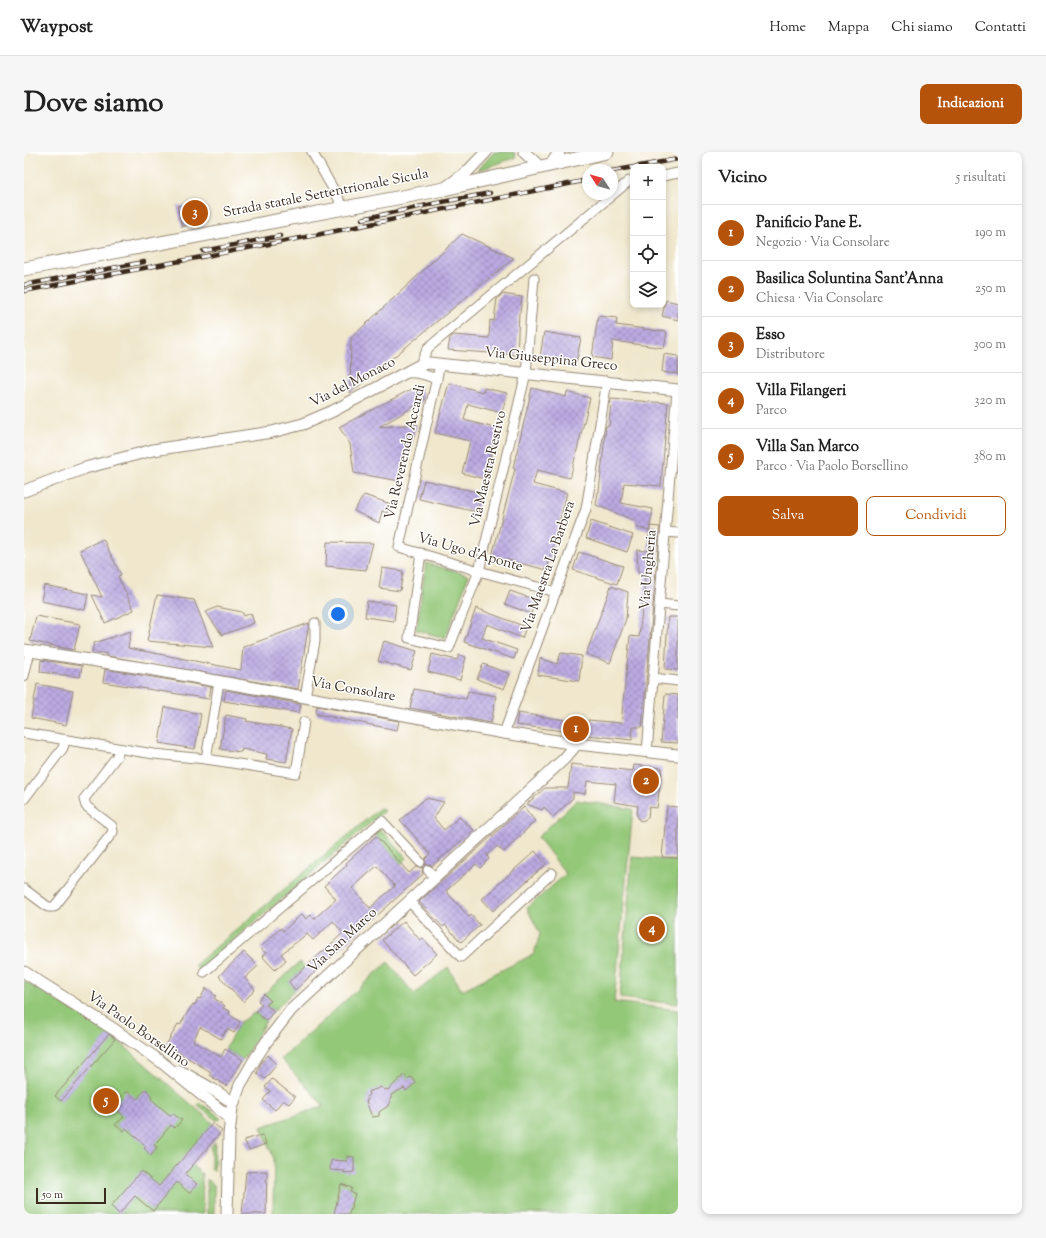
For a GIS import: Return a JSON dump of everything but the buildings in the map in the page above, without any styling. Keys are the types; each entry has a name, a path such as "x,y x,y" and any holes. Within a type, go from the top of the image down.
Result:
{"main road":[{"name":"Strada statale Settentrionale Sicula","path":"24,269 444,189 606,152"}],"street":[{"path":"312,152 344,208"},
{"path":"444,189 467,172 486,152"},
{"path":"524,152 545,166 559,152"},
{"path":"666,175 678,173"},
{"path":"420,365 428,348 630,181"},
{"name":"Via Maestra Restivo","path":"421,553 409,638 449,648 479,571 526,373 534,278"},
{"name":"Via Giuseppina Greco","path":"420,365 429,363 440,364 607,381 678,390"},
{"name":"Via Reverendo Accardi","path":"399,547 440,364"},
{"name":"Via del Monaco","path":"24,491 85,468 126,456 152,450 272,432 303,424 333,411 420,365"},
{"path":"406,373 418,372 437,380"},
{"name":"Via Maestra La Barbera","path":"504,732 586,509 607,381"},
{"name":"Via Ungheria","path":"647,752 678,390"},
{"path":"666,532 678,533"},
{"name":"Via Ugo d'Aponte","path":"399,547 556,592"},
{"path":"660,604 678,606"},
{"path":"305,697 315,641 315,623"},
{"path":"24,676 27,650"},
{"name":"Via Consolare","path":"27,650 149,669 577,744 678,755"},
{"path":"653,678 678,680"},
{"path":"206,759 219,682"},
{"path":"24,733 119,749 206,759 296,773 304,722"},
{"path":"24,799 63,748 66,740"},
{"name":"Via San Marco","path":"227,1214 230,1118 240,1085 267,1040 291,1010 409,901 431,874 564,759 577,744"},
{"path":"24,889 48,907 54,907 113,832 112,826 86,806 84,799 117,756 119,749"},
{"path":"204,972 382,821 420,862"},
{"path":"409,901 461,957 552,873"},
{"name":"Via Paolo Borsellino","path":"24,972 115,1030 160,1061 230,1118"},
{"path":"160,1061 212,1089 234,1103"}],"green space":[{"path":"494,152 514,152 516,157 477,171"},
{"path":"426,563 469,575 445,638 416,630"},
{"path":"577,800 633,809 614,1002 678,1010 678,1214 273,1214 274,1159 261,1127 324,1106 281,1059 388,962 414,994 448,967 462,990 534,954 540,934 527,908 566,874 538,837"},
{"path":"380,808 384,811 199,970 195,965"},
{"path":"380,829 407,858 401,864 374,834"},
{"path":"632,857 678,861 678,1004 620,998"},
{"path":"300,962 305,968 289,982 295,990 274,1011 266,1005 271,1001 264,994"},
{"path":"24,981 108,1032 222,1131 192,1165 202,1174 203,1214 24,1214"},
{"path":"256,1012 266,1021 243,1060 225,1049 240,1022"},
{"path":"199,1102 221,1119 216,1120 198,1105"},
{"path":"215,1142 214,1171 211,1169 211,1147"},
{"path":"207,1179 214,1185 214,1214 207,1214"}],"railway":[{"path":"618,170 678,159"},
{"path":"24,291 311,236 582,181"},
{"path":"362,219 490,193"},
{"path":"203,251 280,236"},
{"path":"24,285 144,262"}],"place":[{"name":"Esso","path":"195,213"},
{"name":"Panificio Pane E.","path":"576,729"},
{"name":"Basilica Soluntina Sant'Anna","path":"646,781"},
{"name":"Villa Filangeri","path":"652,929"},
{"name":"Villa San Marco","path":"106,1101"}]}
